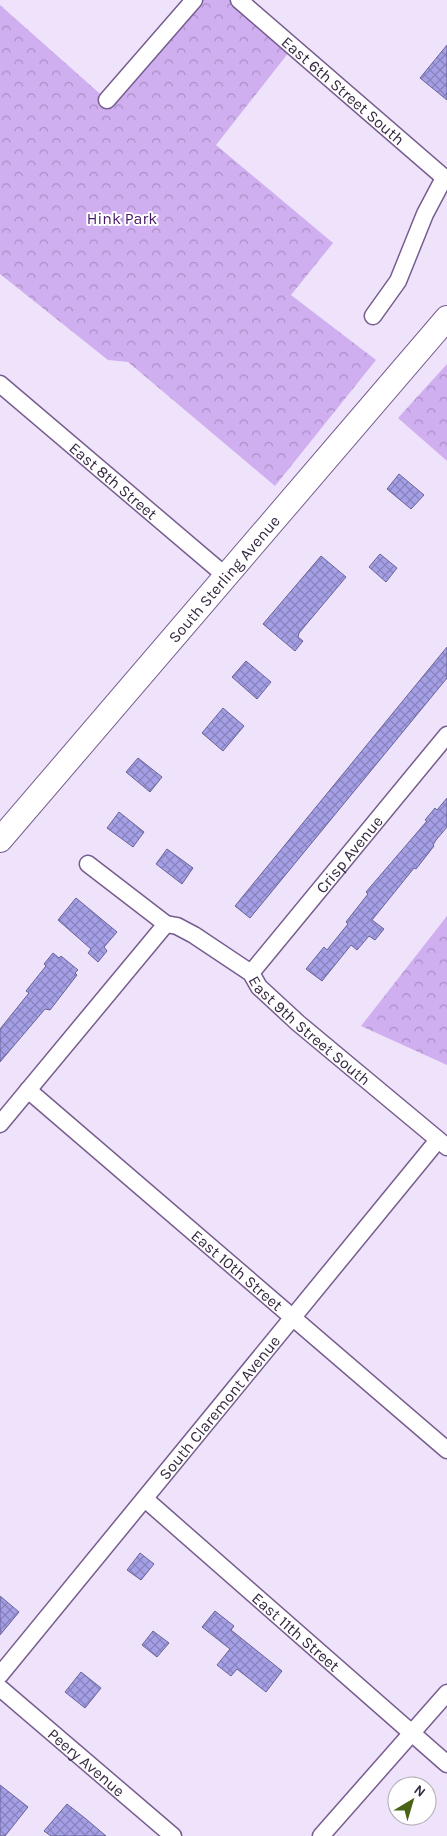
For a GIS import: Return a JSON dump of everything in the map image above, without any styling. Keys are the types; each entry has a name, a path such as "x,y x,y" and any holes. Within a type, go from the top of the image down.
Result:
{"main road":[{"name":"South Sterling Avenue","path":"0,840 447,318"}],"street":[{"path":"107,100 194,0"},
{"name":"East 6th Street South","path":"239,0 446,179"},
{"path":"373,316 398,281 425,214 446,179"},
{"name":"East 8th Street","path":"0,384 227,577"},
{"name":"Crisp Avenue","path":"251,973 447,735"},
{"name":"East 9th Street South","path":"88,864 166,924 177,926 194,935 251,973 259,987 298,1023 442,1143"},
{"path":"0,1124 166,924"},
{"name":"East 10th Street","path":"28,1090 447,1450"},
{"name":"South Claremont Avenue","path":"0,1675 293,1317 442,1143"},
{"name":"East 11th Street","path":"145,1498 447,1764"},
{"name":"Peery Avenue","path":"0,1688 173,1836"},
{"path":"321,1836 447,1693"}],"green space":[{"name":"Hink Park","path":"194,0 239,0 293,47 216,145 333,243 291,295 376,360 275,486 128,362 108,360 0,274 0,5 107,100"},
{"path":"447,364 447,461 398,418"},
{"path":"447,916 447,1065 361,1026"}],"building":[{"path":"447,45 447,100 420,78"},
{"path":"399,474 424,495 411,509 387,489"},
{"path":"380,554 397,568 386,582 369,567"},
{"path":"321,556 346,577 299,633 298,637 303,641 295,651 263,624"},
{"path":"447,647 447,678 250,918 235,906"},
{"path":"246,661 271,682 257,699 232,677"},
{"path":"223,708 244,726 223,751 202,733"},
{"path":"138,758 162,777 150,792 126,772"},
{"path":"447,798 447,827 416,869 414,868 372,920 384,929 375,940 369,936 357,950 351,945 322,981 306,969 324,947 327,950 348,924 346,922 368,894 366,892 427,821 425,820 435,808 437,810"},
{"path":"119,812 144,832 133,847 107,828"},
{"path":"167,849 193,868 182,884 156,864"},
{"path":"76,898 117,932 104,947 107,951 98,962 88,953 91,949 58,920"},
{"path":"53,953 59,958 61,956 78,970 75,973 77,975 50,1010 45,1009 0,1062 0,1029 29,993 26,991 46,966 44,964"},
{"path":"140,1553 154,1564 141,1580 127,1570"},
{"path":"0,1596 19,1612 0,1635"},
{"path":"215,1611 234,1626 231,1630 282,1671 266,1692 237,1669 231,1676 217,1665 230,1649 202,1627"},
{"path":"153,1631 169,1643 157,1657 142,1645"},
{"path":"81,1672 101,1688 85,1708 65,1692"},
{"path":"0,1785 28,1807 5,1836 0,1836"},
{"path":"67,1804 106,1836 51,1836 44,1831"}]}
